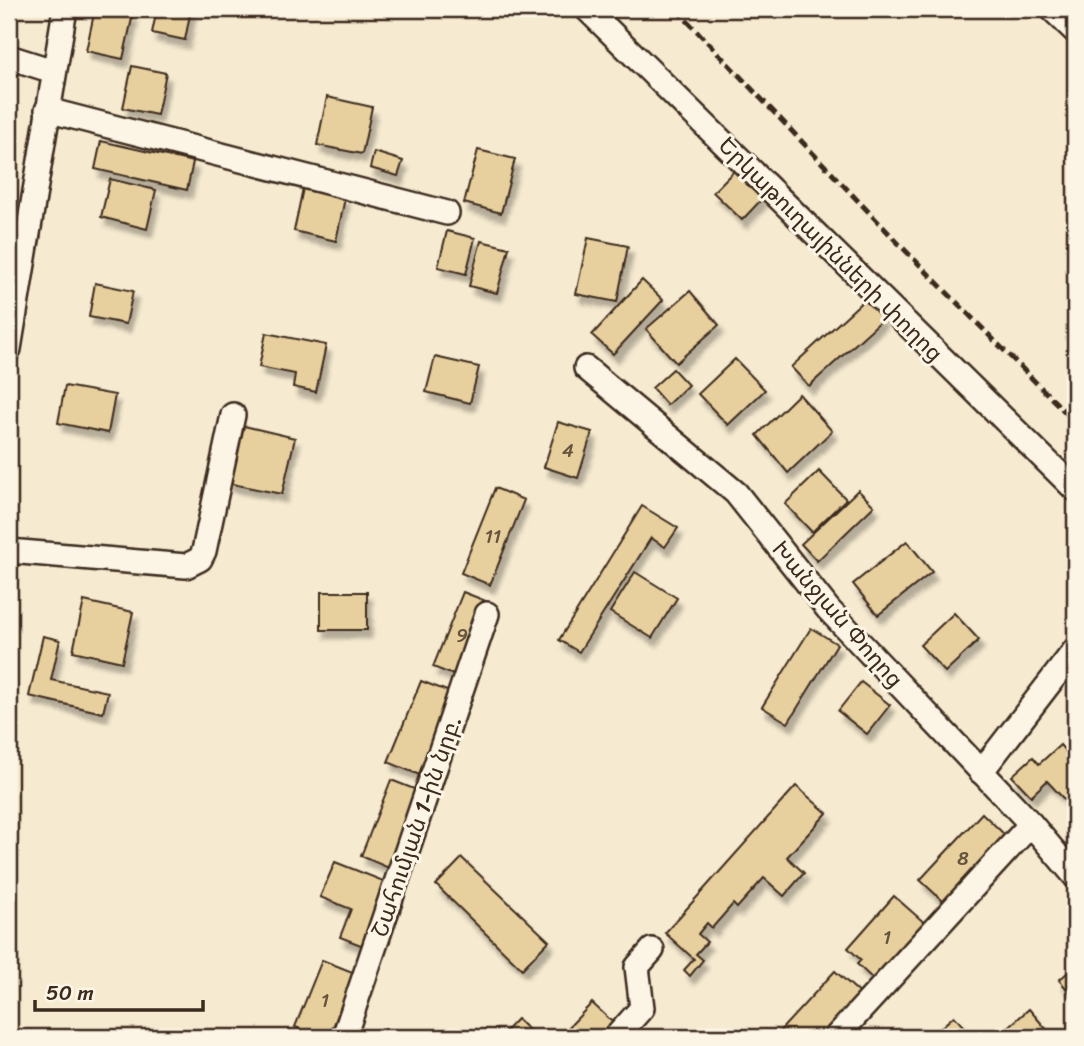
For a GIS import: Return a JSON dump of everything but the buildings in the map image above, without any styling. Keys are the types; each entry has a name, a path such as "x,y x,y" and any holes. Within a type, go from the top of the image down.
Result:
{"street":[{"path":"9,349 65,9"},
{"name":"Երկաթուղայինների փողոց","path":"587,9 1075,489"},
{"path":"1052,9 1075,31"},
{"path":"9,57 53,71"},
{"path":"47,110 447,213"},
{"name":"Խանջյան Փողոց","path":"586,368 736,493 828,608 1031,824 1075,876"},
{"path":"9,551 156,565 194,564 204,551 233,415"},
{"name":"Շահումյան 1-ին նրբ.","path":"344,1037 487,614"},
{"path":"981,772 1075,650"},
{"path":"836,1037 1031,824"},
{"path":"616,1037 642,1008 637,967 652,950"}],"railway":[{"path":"676,9 900,245 1075,422"}]}
